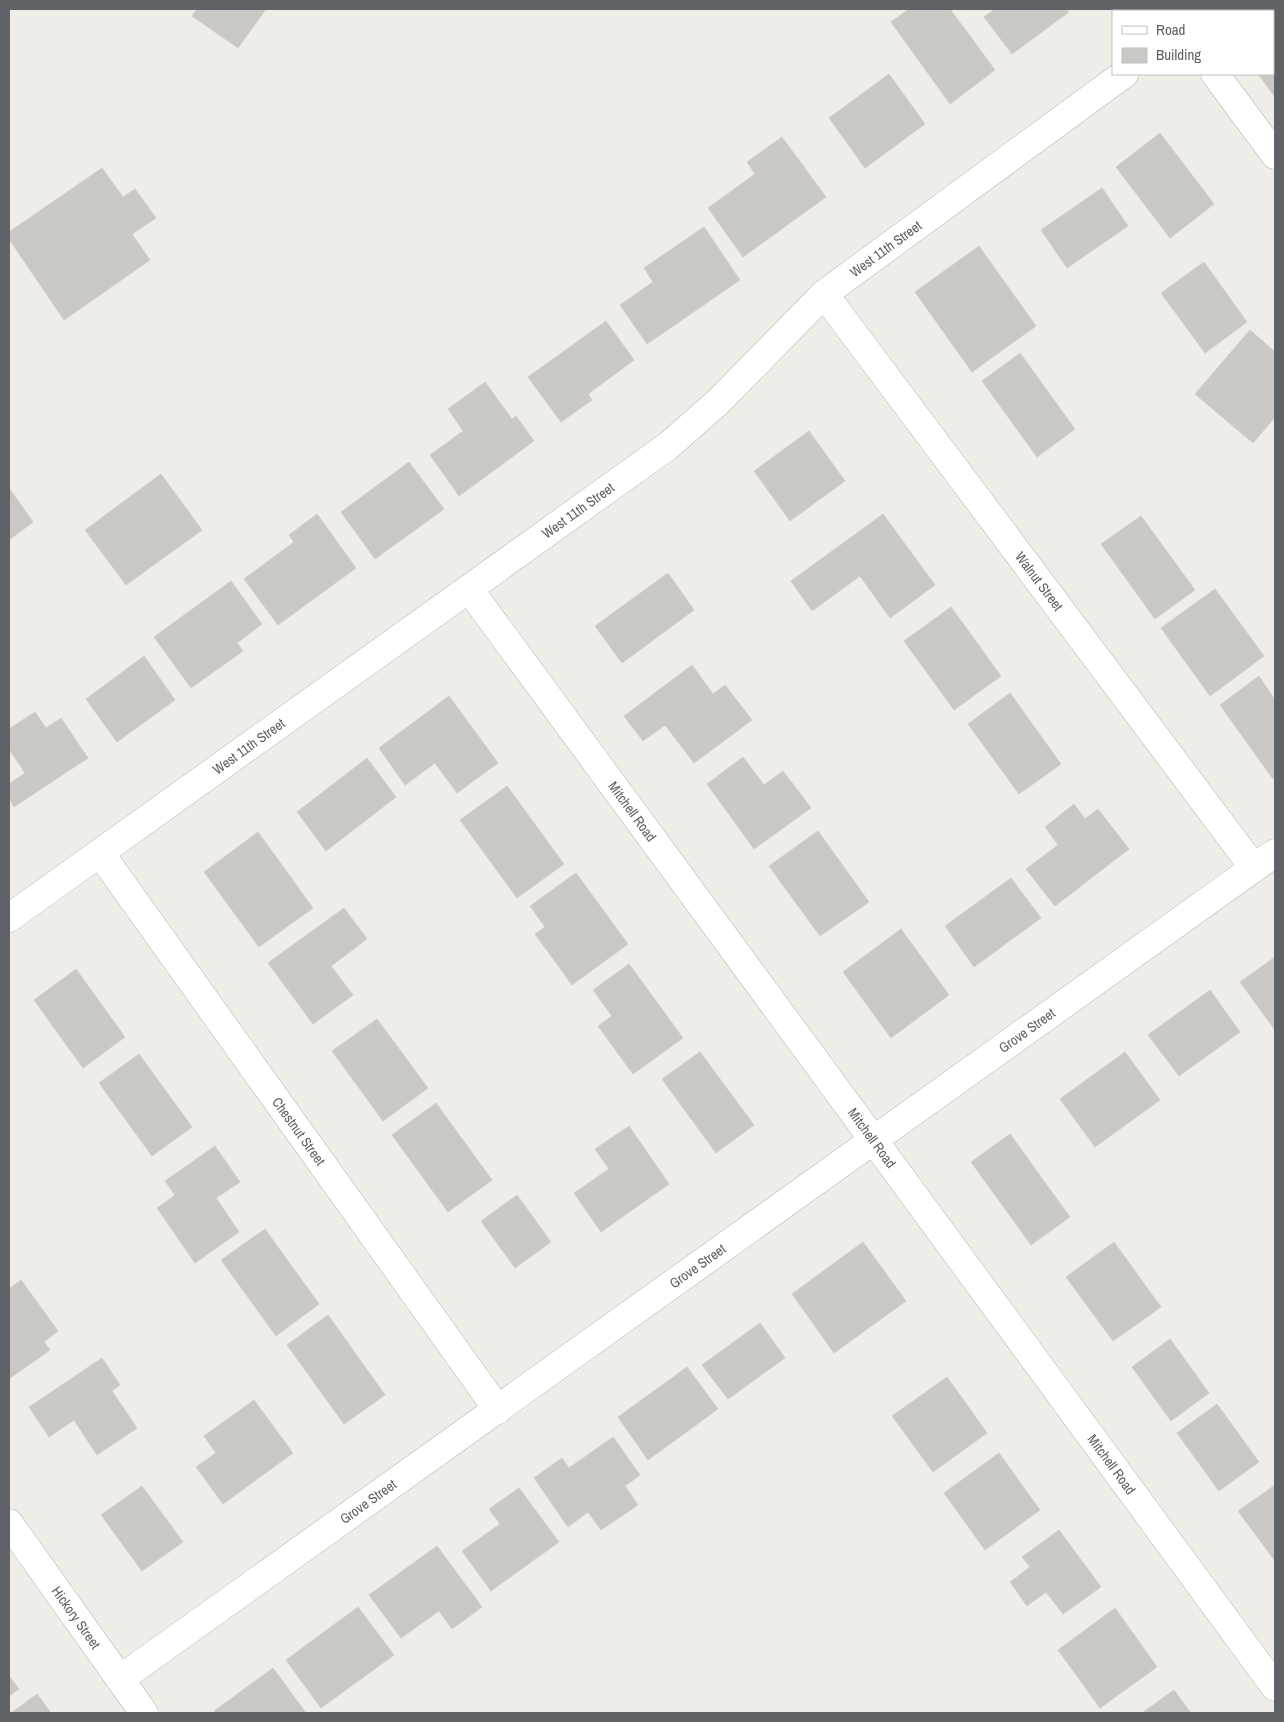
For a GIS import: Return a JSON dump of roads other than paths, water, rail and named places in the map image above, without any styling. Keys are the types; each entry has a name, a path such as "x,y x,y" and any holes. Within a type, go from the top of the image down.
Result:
{"street":[{"name":"West 11th Street","path":"9,918 668,446 718,402 824,294 1123,75"},
{"path":"1215,75 1275,154"},
{"name":"Walnut Street","path":"824,294 1265,861"},
{"name":"Mitchell Road","path":"469,588 1275,1687"},
{"name":"Chestnut Street","path":"100,853 498,1410"},
{"name":"Grove Street","path":"120,1679 1265,861"},
{"name":"Hickory Street","path":"9,1523 144,1713"}]}
